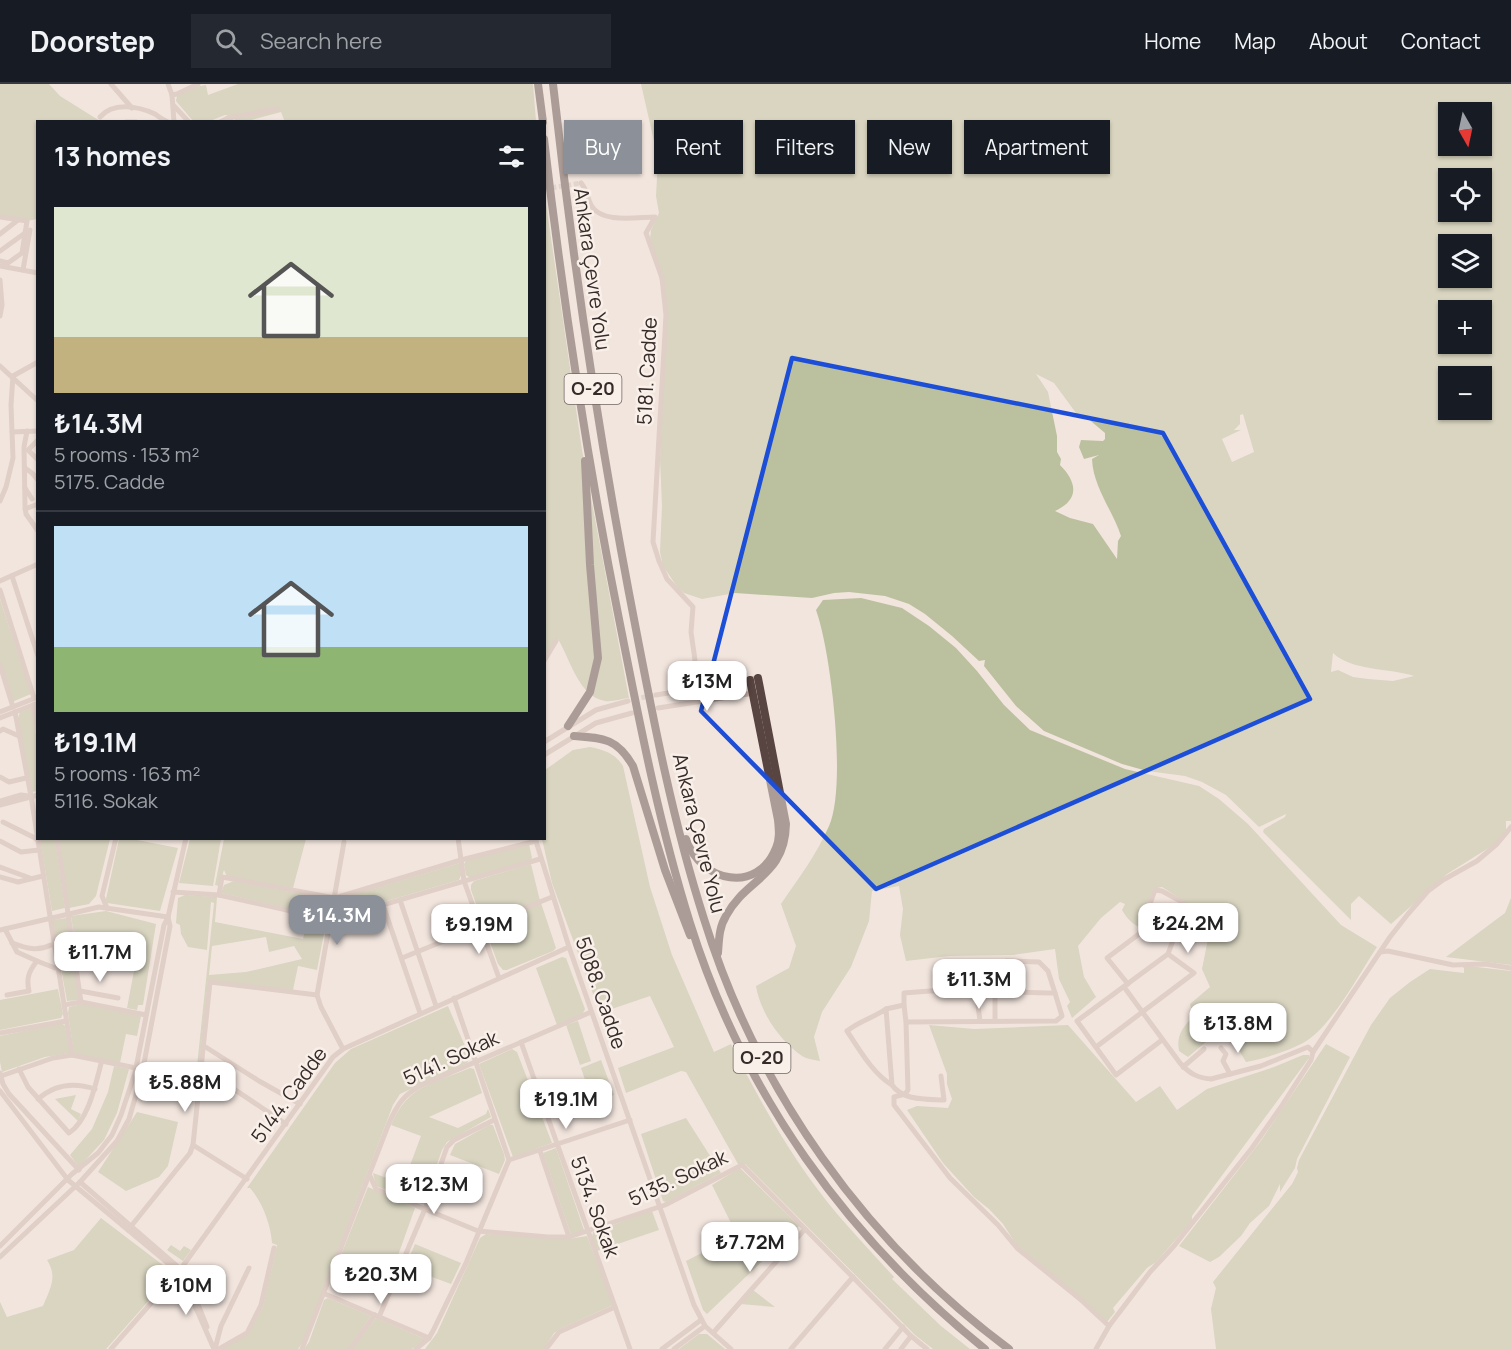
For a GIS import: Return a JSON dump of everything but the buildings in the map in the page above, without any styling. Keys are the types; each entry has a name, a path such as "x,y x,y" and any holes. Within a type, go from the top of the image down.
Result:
{"highway":[{"path":"538,84 543,120"},
{"name":"Ankara Çevre Yolu","path":"553,84 570,230 597,420 639,648 696,891 718,957 740,1014 768,1071 832,1172 858,1205 915,1268 946,1298 1009,1349"},
{"name":"Ankara Çevre Yolu","path":"546,154 583,423 607,559 634,694 678,884 705,966 755,1078 788,1133 820,1179 866,1237 911,1284 985,1349"},
{"path":"567,726 590,692 598,658 590,565 583,423"},
{"path":"672,796 689,847 695,858 711,872 729,878 740,877 761,868 769,859 776,849 779,836 778,820 752,694 754,679"},
{"path":"718,957 724,918 737,901 772,867 784,847 786,836 786,824 762,692 754,679"},
{"path":"574,736 610,740 624,750 633,766 684,924 705,966"}],"street":[{"path":"111,84 132,108"},
{"path":"168,84 174,106 174,120"},
{"path":"172,95 198,84"},
{"path":"100,117 104,112 121,106 151,113 164,120"},
{"path":"174,106 187,120"},
{"path":"230,120 278,109"},
{"name":"5181. Cadde","path":"581,183 591,205 603,215 655,217 646,233 662,278 666,315 653,542 658,561 667,579 692,604 691,632 695,660 693,671 683,686 684,690"},
{"path":"0,217 27,221 23,270"},
{"path":"0,234 18,220"},
{"path":"0,251 27,232"},
{"path":"0,261 8,263 22,253 27,232"},
{"path":"0,266 36,272"},
{"path":"0,280 2,304 0,316"},
{"path":"13,376 36,363"},
{"path":"0,366 36,399"},
{"path":"0,501 13,458 13,376"},
{"path":"27,431 24,447 26,509 35,520"},
{"path":"12,432 36,431"},
{"path":"36,440 28,450 36,458"},
{"path":"25,468 36,478"},
{"path":"25,487 35,502 26,509"},
{"path":"0,581 36,565"},
{"path":"12,576 36,650"},
{"path":"0,590 35,701 0,712"},
{"path":"546,658 556,641"},
{"path":"0,665 14,709 26,778 34,795 36,817"},
{"path":"656,695 754,679"},
{"path":"658,708 762,692"},
{"path":"546,741 596,710 628,701"},
{"path":"0,718 14,709"},
{"path":"546,754 596,723 632,713"},
{"path":"0,731 3,729 19,736"},
{"path":"0,777 9,782 26,778"},
{"path":"0,803 34,795"},
{"path":"3,822 36,838"},
{"path":"1096,1349 1109,1326 1150,1272 1174,1246 1252,1148 1311,1060 1313,1052 1408,914 1428,891 1477,861 1497,844 1511,827"},
{"path":"38,840 72,1054"},
{"path":"57,840 81,1002"},
{"path":"92,908 102,896 116,840"},
{"path":"0,1246 98,1153 112,1136 121,1116 136,1068 164,925 168,917 186,840"},
{"path":"458,840 464,881 499,978"},
{"path":"219,896 222,877 335,898 535,840"},
{"name":"5088. Cadde","path":"535,840 591,1012 701,1320 732,1349"},
{"path":"0,841 21,852 39,850"},
{"path":"343,1048 317,995 344,842"},
{"path":"173,892 219,896 331,920 540,859"},
{"path":"0,867 32,879"},
{"path":"0,877 18,882 43,876"},
{"path":"1163,1042 1116,1075 1077,1021 1126,985 1168,954 1186,904 1162,891 1155,890 1139,934 1107,958 1126,985 1142,1012 1163,1042 1183,1066 1191,1073 1211,1079 1282,1059 1308,1047 1313,1052"},
{"path":"102,896 107,908"},
{"path":"402,958 552,897"},
{"path":"400,900 436,1006"},
{"path":"383,905 420,1013"},
{"path":"55,968 17,952 3,930 92,908 168,917"},
{"path":"0,1257 80,1181 117,1141 129,1119 142,1074 171,926 168,917"},
{"path":"12,943 34,949 51,945"},
{"name":"5144. Cadde","path":"111,1349 179,1271 333,1057 343,1048 569,947"},
{"path":"1380,952 1388,951 1453,965 1485,964 1511,968"},
{"path":"1096,1047 1194,973 1168,954"},
{"path":"7,995 29,991 27,982 29,972 37,961"},
{"path":"906,1022 1056,1021 1061,1019 1048,971 1043,965 1039,962 1006,961 994,965 995,1021"},
{"path":"129,1228 190,1153 193,1145 210,982 317,995"},
{"path":"1055,993 976,990 904,993 908,1090 894,1097 894,1105 951,1178 998,1225 1017,1248 1080,1299 1109,1326"},
{"path":"976,990 980,1022"},
{"path":"80,992 118,998"},
{"path":"416,1349 429,1338 461,1275 509,1160 454,998"},
{"path":"64,1005 81,1002 146,1015"},
{"path":"904,1005 886,1009 859,1022 847,1031 862,1054 886,1082 901,1094 918,1099 944,1100 941,1076"},
{"path":"886,1009 892,1085"},
{"name":"5141. Sokak","path":"302,1349 389,1123 401,1099 422,1085 591,1012"},
{"path":"0,1033 66,1021"},
{"name":"5134. Sokak","path":"521,1042 630,1349"},
{"path":"204,1046 300,1104"},
{"path":"1221,1048 1226,1054 1223,1061 1230,1074"},
{"path":"1183,1066 1204,1049"},
{"path":"80,1181 68,1180 1,1087 0,1075 72,1054 136,1068"},
{"path":"19,1069 28,1087 69,1132 80,1122 95,1089 102,1060"},
{"path":"201,1067 286,1124"},
{"path":"38,1099 47,1091 61,1086 82,1085 95,1089"},
{"path":"1,1087 78,1170 80,1181 129,1228 179,1271 194,1294 216,1348"},
{"path":"350,1349 377,1316 450,1144 494,1120"},
{"path":"509,1160 630,1120"},
{"path":"193,1145 247,1179"},
{"path":"540,1151 569,1237"},
{"name":"5135. Sokak","path":"370,1176 376,1189 478,1231 569,1237 660,1207 742,1165 927,1349"},
{"path":"713,1333 806,1229"},
{"path":"216,1348 247,1333 261,1305 274,1248"},
{"path":"216,1348 221,1326 249,1268"},
{"path":"791,1349 853,1277"},
{"path":"325,1294 429,1338"},
{"path":"546,1349 559,1332 615,1307"},
{"path":"662,1349 701,1320"},
{"path":"674,1349 705,1326"},
{"path":"885,1349 903,1327"},
{"path":"901,1349 912,1336"}],"highlighted area":[{"path":"792,358 1163,433 1310,699 876,889 701,711"}],"green space":[{"path":"0,84 49,84 60,96 98,120 36,120 36,219 27,221 0,216"},
{"path":"238,84 533,84 536,120 284,120 281,112 252,120 235,120 232,116 225,115 212,120 192,120 176,101 177,96 195,87 206,85 208,95"},
{"path":"641,84 1511,84 1511,821 1506,821 1506,830 1495,844 1447,874 1391,924 1359,896 1351,904 1351,920 1263,832 1286,814 1259,827 1226,795 1202,782 1185,776 1147,771 1122,764 1044,731 1016,706 984,666 985,660 979,661 925,614 909,604 885,596 849,592 812,598 735,593 702,599 684,593 663,566 660,552 662,506 660,459 667,309 650,239 651,230 659,213 656,196 657,174 743,174 743,120 654,120 654,141","holes":["1036,374 1054,383 1079,416 1086,417 1105,433 1103,441 1081,440 1079,447 1084,459 1099,455 1092,459 1093,469 1121,536 1118,541 1117,559 1093,524 1055,511 1068,502 1072,496 1073,485 1060,465 1061,459 1057,452 1057,436 1048,392","1243,414 1254,452 1232,462 1222,439 1241,430 1234,430 1240,424 1240,415","1333,653 1341,659 1360,666 1414,676 1393,681 1353,677 1338,670 1331,672"]},
{"path":"546,204 582,450 629,698 605,701 588,692 576,676 558,639 546,658"},
{"path":"861,598 902,608 929,626 956,648 1004,705 1030,730 1125,769 1199,786 1219,799 1248,824 1341,925 1377,947 1344,1000 1324,1025 1303,1043 1246,1062 1228,1032 1207,1041 1188,1057 1179,1051 1179,1036 1193,1016 1190,1004 1210,987 1202,969 1208,939 1196,932 1198,930 1195,920 1191,920 1194,924 1184,917 1189,904 1162,887 1153,889 1139,927 1125,915 1122,910 1125,904 1120,902 1101,918 1078,946 1084,977 1096,997 1072,1018 1067,1006 1070,1002 1059,979 1055,949 1013,955 949,956 906,961 900,935 903,909 899,886 872,891 869,921 851,967 822,1012 814,1037 820,1061 804,1057 794,1050 772,1025 762,1006 756,986 789,968 796,946 781,904 819,846 829,826 834,807 837,782 835,719 827,656 816,610 823,600"},
{"path":"0,599 31,694 12,702 0,663"},
{"path":"32,708 36,734 36,791 32,792 18,718 20,712"},
{"path":"590,747 600,749 616,758 623,766 650,887 672,955 714,1052 731,1044 780,1133 822,1195 894,1277 892,1279 941,1326 970,1349 933,1349 915,1335 745,1164 738,1164 686,1072 681,1071 626,1093 618,1068 674,1047 650,996 600,1013 552,883 542,840 546,840 546,769 573,750"},
{"path":"40,840 55,840 65,908 52,911"},
{"path":"59,840 110,840 96,896 89,904 69,908"},
{"path":"119,840 137,840 178,848 160,911 107,903"},
{"path":"190,840 221,840 213,886 179,883"},
{"path":"224,840 306,840 293,888 227,877 224,870 219,886 215,885"},
{"path":"529,844 532,858 530,860 470,878 466,875 464,864 466,861"},
{"path":"460,863 459,880 334,915 339,899"},
{"path":"531,864 556,948 503,970 498,964 471,885 474,881"},
{"path":"234,881 332,900 329,915 326,917 221,893 224,885"},
{"path":"185,895 217,897 215,922 303,939 308,916 326,923 317,970 298,966 293,990 208,981 196,1095 194,1095 214,903 211,902 207,950 188,947 181,934 180,925 176,923 178,898","holes":["266,937 269,952 294,946 302,959 246,972 209,975 212,946"]},
{"path":"1511,898 1511,965 1446,957 1505,913"},
{"path":"106,911 156,924 143,1005 138,1005 137,1010 127,1008 137,955 75,942 71,916"},
{"path":"67,918 79,1000 67,1001 52,920"},
{"path":"562,957 566,958 585,1009 582,1015 557,1025 536,968"},
{"path":"1460,965 1511,971 1511,1349 1216,1349 1211,1309 1216,1288 1213,1282 1292,1184 1298,1172 1299,1160 1371,1025 1390,998 1410,982 1430,969 1464,973 1464,968"},
{"path":"58,989 63,1014 61,1018 0,1030 0,1000"},
{"path":"82,1004 141,1016 137,1036 126,1034 120,1063 74,1054 68,1013 69,1007"},
{"path":"448,1006 470,1058 467,1063 400,1094 393,1105 303,1342 298,1349 222,1349 249,1333 263,1306 277,1245 272,1243 262,1206 250,1188 247,1188 335,1063 351,1049"},
{"path":"578,1021 591,1061 580,1065 566,1025"},
{"path":"62,1023 65,1026 70,1053 45,1057 2,1072 0,1036"},
{"path":"929,1025 974,1029 1068,1025 1136,1102 1160,1086 1177,1110 1207,1089 1303,1055 1309,1055 1309,1058 1192,1216 1192,1221 1113,1308 1115,1312 1107,1322 1016,1244 1003,1224 943,1163 907,1110 917,1106 948,1108 952,1099 947,1084 947,1074"},
{"path":"1326,1044 1350,1057 1297,1159 1295,1168 1280,1192 1280,1184 1269,1206 1219,1257 1210,1262 1179,1246 1260,1142"},
{"path":"512,1049 517,1052 552,1143 513,1157 479,1064"},
{"path":"601,1060 614,1095 593,1103 581,1068"},
{"path":"114,1066 129,1069 117,1113 104,1140 79,1167 70,1155 92,1129 108,1092"},
{"path":"470,1068 474,1069 482,1093 429,1117 458,1128 486,1114 488,1109 491,1117 447,1142 423,1204 376,1186 373,1173 403,1184 421,1136 391,1125 405,1101 423,1088"},
{"path":"76,1095 71,1109 81,1114 78,1121 55,1099"},
{"path":"137,1112 178,1122 168,1166 159,1177 126,1191 98,1172"},
{"path":"686,1118 721,1173 666,1202 663,1201 641,1134"},
{"path":"493,1125 504,1154 505,1160 499,1174 450,1155 455,1144"},
{"path":"556,1148 584,1230 571,1235 543,1153"},
{"path":"740,1168 799,1226 707,1314 703,1310 686,1261 737,1235 712,1185"},
{"path":"368,1187 415,1208 396,1261 341,1255"},
{"path":"652,1211 659,1230 597,1251 592,1237 593,1232"},
{"path":"101,1218 168,1269 170,1275 168,1279 106,1349 0,1349 0,1302 7,1317 43,1306 52,1278 47,1260 74,1250"},
{"path":"486,1234 568,1239 587,1236 613,1305 560,1329 554,1333 544,1349 425,1349 437,1333 480,1238"},
{"path":"415,1244 461,1263 451,1284 405,1267"},
{"path":"171,1245 180,1251 184,1246 191,1250 183,1261 167,1250"},
{"path":"753,1290 775,1307 740,1304"},
{"path":"328,1298 371,1316 348,1349 304,1349 309,1342 324,1300"},
{"path":"376,1318 425,1339 412,1349 352,1349"},
{"path":"699,1334 707,1334 725,1349 679,1349"}],"tunnel":[{"path":"546,189 581,183"},
{"path":"634,699 656,695"}]}
